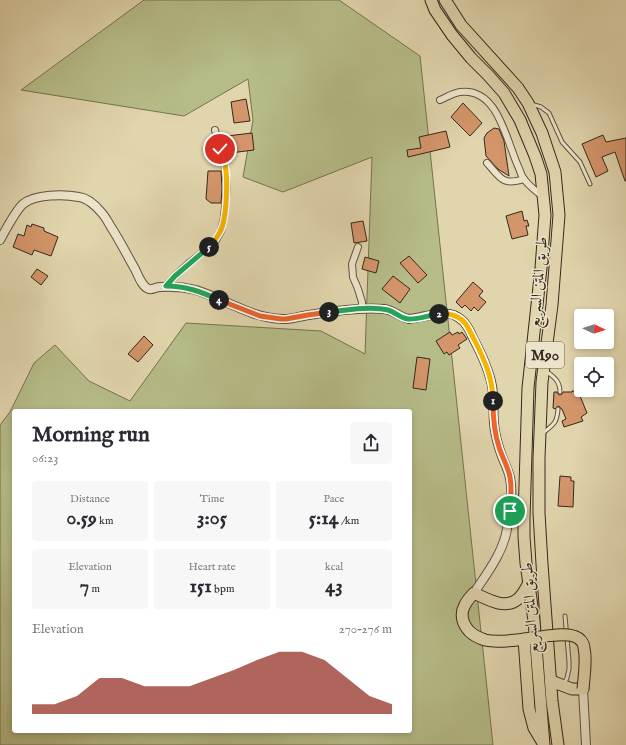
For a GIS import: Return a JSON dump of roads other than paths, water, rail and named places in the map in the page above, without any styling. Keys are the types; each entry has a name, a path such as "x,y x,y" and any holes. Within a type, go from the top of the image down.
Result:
{"highway":[{"name":"طريق المتن السريع","path":"430,0 452,35 471,58 504,93 520,120 541,174 545,215 528,388 524,489 524,537 534,620 544,744"},
{"name":"طريق المتن السريع","path":"445,0 461,25 518,88 528,103 542,133 555,172 559,214 552,305 543,369 539,458 539,514 552,701 558,745"},
{"path":"529,584 519,599 511,603 503,604 495,602 474,593 467,600 462,614 462,620 472,633 486,640 497,641 561,635 571,635 578,638 582,642 584,648 584,689 568,687 551,681"},
{"path":"528,638 529,709 534,728 544,744"},
{"path":"552,701 568,687"}],"street":[{"path":"440,100 460,92 467,92 480,96 488,102 500,120 513,157 524,179 532,188 544,197"},
{"path":"166,286 188,264 216,240 221,231 227,188 225,164 214,130"},
{"path":"487,163 503,180 514,182 524,179"},
{"path":"1,238 22,205 28,201 43,196 80,197 93,204 102,212 122,244 141,281 148,289 166,286 182,287 197,291 260,316 281,319 362,309 386,309 403,318 409,319 446,313 460,319 468,328 480,350 488,370 492,387 493,421 495,433 509,473 511,493 507,530 502,546 494,562 474,593"},
{"path":"358,247 352,264 353,277 362,302 362,309"},
{"path":"584,689 586,745"}],"lane":[{"path":"528,103 541,107 549,113 562,142 580,162 590,184"},
{"path":"543,369 557,381 560,392"},
{"path":"540,435 555,422 558,409"},
{"path":"565,616 569,661 567,678 568,687"}]}
